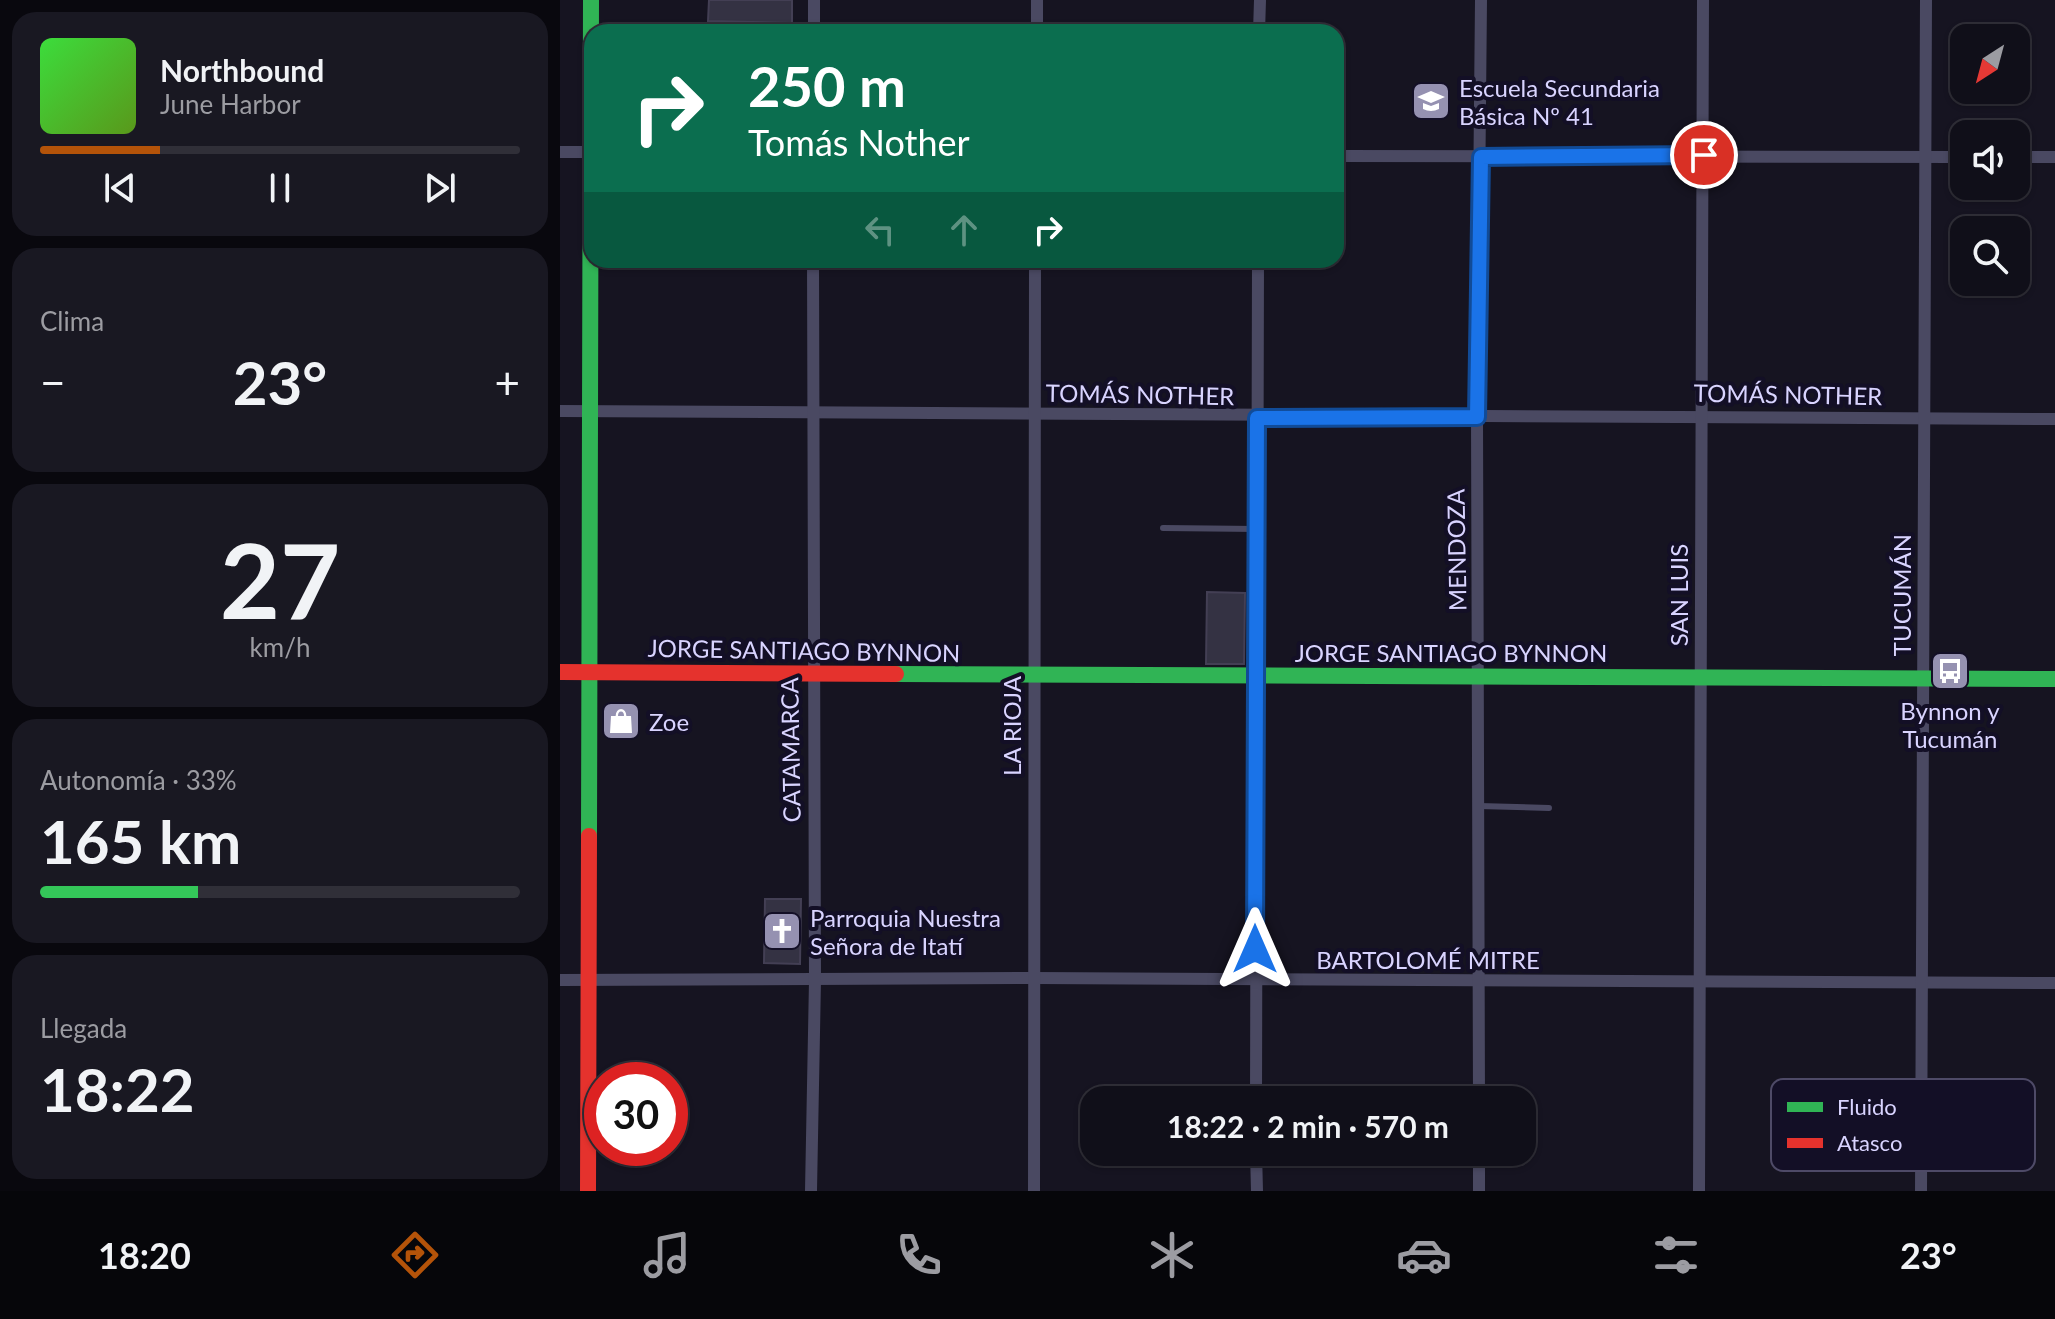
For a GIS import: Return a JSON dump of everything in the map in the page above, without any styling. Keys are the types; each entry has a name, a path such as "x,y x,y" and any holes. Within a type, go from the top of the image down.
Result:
{"street":[{"path":"591,0 591,24"},
{"path":"814,0 814,24"},
{"path":"1037,0 1037,24"},
{"path":"1259,24 1260,0"},
{"name":"MENDOZA","path":"1479,1086 1477,417 1481,0"},
{"name":"SAN LUIS","path":"1699,1191 1703,0"},
{"name":"TUCUMÁN","path":"1922,1079 1926,0"},
{"path":"560,152 584,152"},
{"path":"1344,156 1950,157"},
{"path":"2030,157 2055,157"},
{"path":"588,1191 590,268"},
{"name":"CATAMARCA","path":"811,1191 815,980 813,268"},
{"name":"LA RIOJA","path":"1034,1191 1035,268"},
{"path":"1256,1086 1258,268"},
{"name":"TOMÁS NOTHER","path":"560,411 1257,418 1702,415 2055,419"},
{"name":"JORGE SANTIAGO BYNNON","path":"560,672 2055,679"},
{"name":"BARTOLOMÉ MITRE","path":"560,980 1034,978 2055,983"},
{"path":"1256,1166 1257,1191"},
{"path":"1479,1166 1479,1191"},
{"name":"TUCUMÁN","path":"1921,1171 1921,1191"}],"lane":[{"path":"1163,528 1257,529"},
{"path":"1479,806 1549,808"}],"building":[{"path":"709,0 792,0 792,23 708,21"},
{"path":"1207,592 1245,593 1244,664 1206,664"},
{"name":"Zoe","path":"608,713 634,713 634,728 608,728"},
{"name":"Parroquia Nuestra Señora de Itatí","path":"765,899 801,899 800,964 764,963"}],"traffic: fast":[{"path":"591,0 591,24"},
{"path":"589,836 590,268"},
{"path":"896,674 2055,679"}],"traffic: jam":[{"path":"560,672 896,674"},
{"path":"588,1191 589,836"}],"place":[{"name":"Escuela Secundaria Básica Nº 41","path":"1431,101"},
{"name":"Bynnon y Tucumán","path":"1950,671"},
{"name":"Zoe","path":"621,721"},
{"name":"Parroquia Nuestra Señora de Itatí","path":"782,931"}],"route":[{"path":"1255,949 1257,418 1477,417 1481,157 1704,155"}]}
